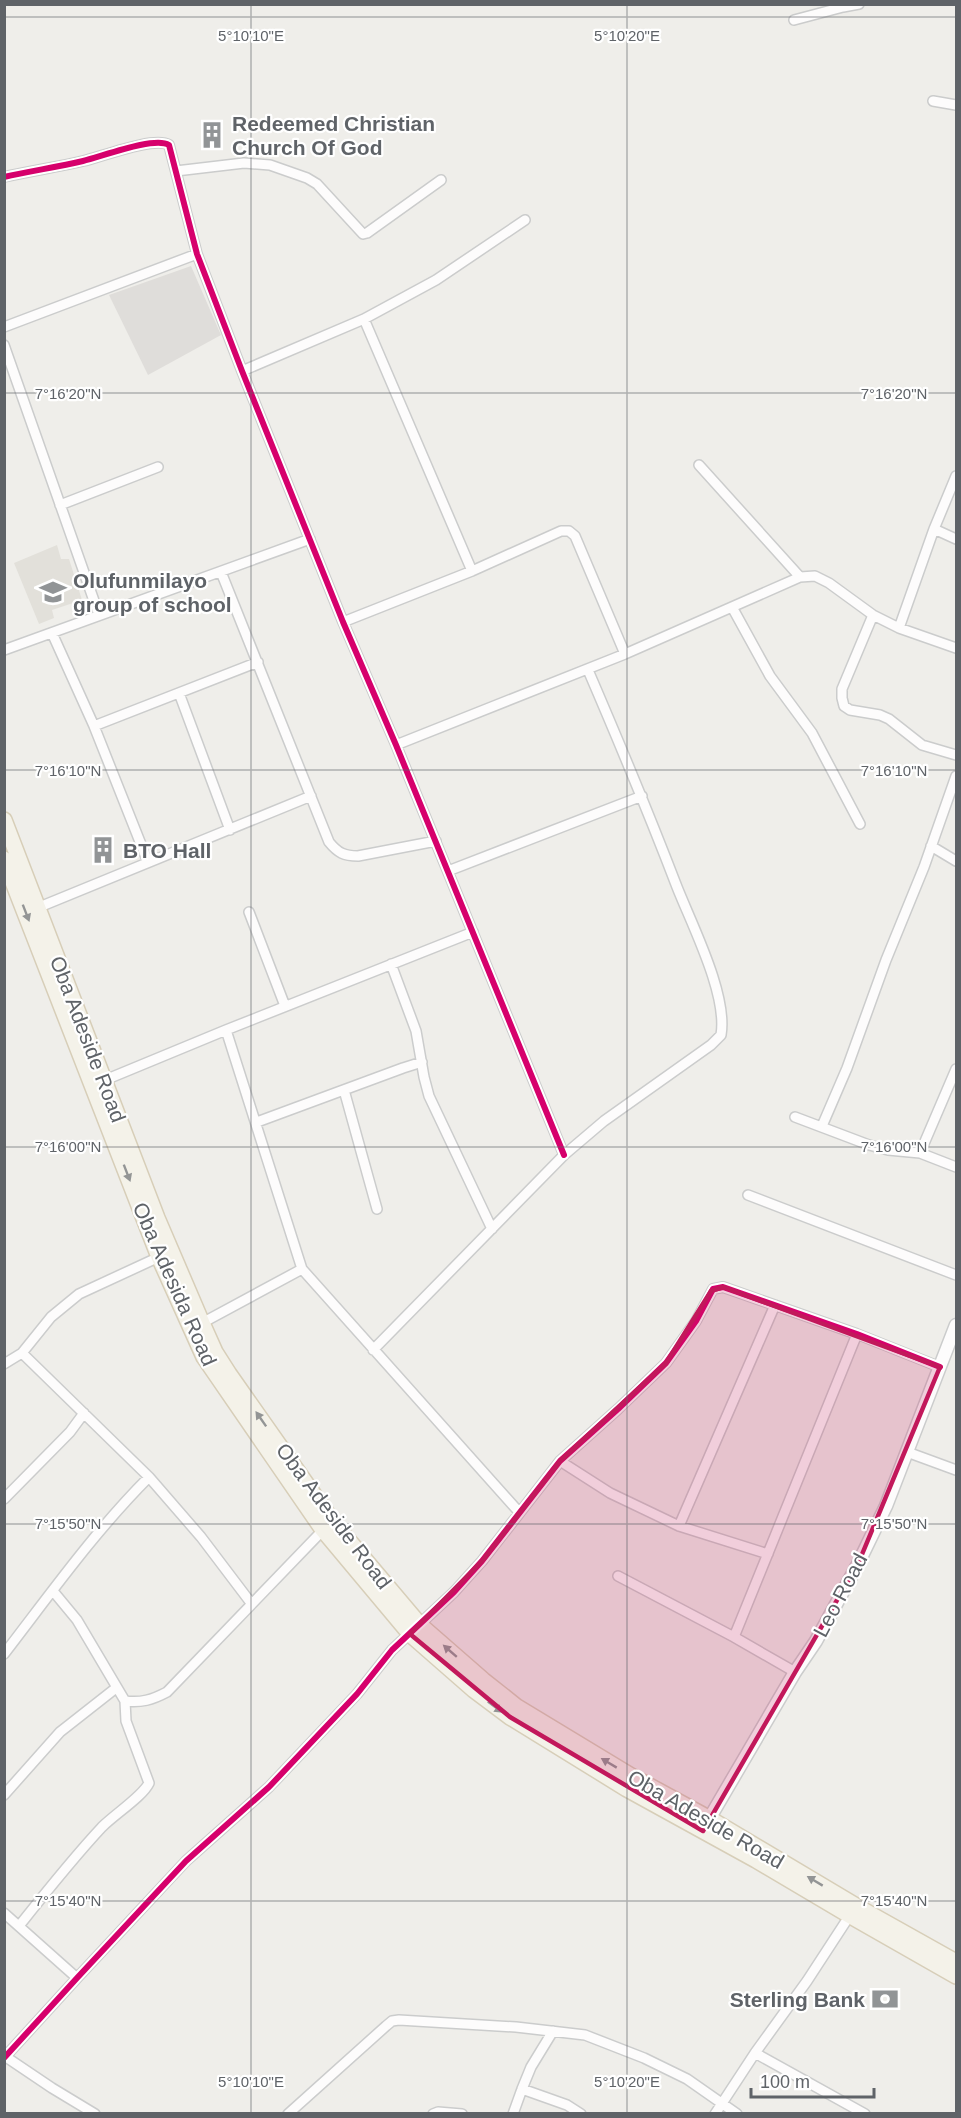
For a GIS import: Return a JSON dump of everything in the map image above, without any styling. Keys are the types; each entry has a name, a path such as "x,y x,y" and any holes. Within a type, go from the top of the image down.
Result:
{"main road":[{"name":"Oba Adeside Road","path":"4,820 21,882 37,908 105,1080 107,1105 215,1352 328,1526"},
{"name":"Oba Adesida Road","path":"4,859 21,882 107,1105 159,1257 204,1357 328,1526 415,1630 474,1690 510,1717 627,1789 706,1825 957,1976"},
{"path":"852,1911 957,1962"}],"street":[{"path":"794,20 859,4"},
{"path":"933,101 957,105"},
{"path":"4,177 83,161 114,151 161,142 169,145 197,254 242,371 343,622 436,841 564,1155"},
{"path":"176,171 244,163 270,165 289,171 317,184 363,234 441,180"},
{"path":"242,371 364,319 436,280 525,220"},
{"path":"4,327 197,254"},
{"path":"364,319 472,571"},
{"path":"4,345 99,615"},
{"path":"699,465 800,577"},
{"path":"60,505 158,467"},
{"path":"899,628 934,529 956,477"},
{"path":"934,529 957,539"},
{"path":"343,622 472,571 561,531 569,531 574,536 625,654"},
{"path":"4,650 310,539"},
{"path":"221,572 329,842 344,856 358,856 436,841"},
{"path":"396,745 588,670 800,577 815,576 873,615 899,628 957,648"},
{"path":"732,607 770,676 812,733 860,824"},
{"path":"873,615 842,689 844,706 850,710 880,715 889,719 922,745 957,754"},
{"path":"52,633 94,726 148,862"},
{"path":"94,726 258,662"},
{"path":"373,1350 564,1155 604,1121 711,1045 721,1035 722,1015 712,973 642,796 588,670"},
{"path":"179,693 230,830"},
{"path":"822,1126 847,1068 957,776"},
{"path":"37,908 311,795"},
{"path":"448,871 642,796"},
{"path":"931,846 957,861"},
{"path":"249,912 285,1006"},
{"path":"105,1080 473,932"},
{"path":"391,964 416,1031 429,1096 492,1229"},
{"path":"226,1030 302,1269 519,1512"},
{"path":"257,1122 422,1062"},
{"path":"920,1154 957,1069"},
{"path":"344,1090 377,1209"},
{"path":"795,1117 888,1150 920,1154 957,1167"},
{"path":"748,1195 957,1275"},
{"path":"4,1364 22,1353 51,1317 79,1294 159,1257"},
{"path":"202,1323 302,1269"},
{"path":"95,2114 5,2058 186,1862 307,1748 357,1694 378,1665 475,1569 560,1461 618,1410 666,1363 692,1328 713,1289 723,1287 857,1334 940,1367"},
{"path":"679,1526 775,1305"},
{"name":"Leo Road","path":"706,1825 795,1672 816,1641 858,1564 886,1506 957,1324"},
{"path":"734,1637 857,1334"},
{"path":"22,1353 149,1476 252,1603"},
{"path":"4,1498 70,1432 84,1413"},
{"path":"907,1452 957,1470"},
{"path":"560,1461 610,1493 679,1526 768,1554"},
{"path":"4,1654 102,1526 149,1476"},
{"path":"125,1701 138,1703 154,1700 166,1692 328,1526"},
{"path":"618,1576 795,1672"},
{"path":"19,1926 90,1840 110,1819 146,1791 149,1783 126,1721 125,1701 77,1620 53,1591"},
{"path":"4,1796 60,1732 116,1688"},
{"path":"715,2114 755,2053 807,1981 852,1911"},
{"path":"5,1915 77,1978"},
{"path":"288,2114 392,2021 411,2020 585,2035 644,2058 699,2087 737,2114"},
{"path":"513,2114 531,2067 553,2031"},
{"path":"755,2053 865,2114"},
{"path":"522,2089 567,2105 581,2114"},
{"path":"433,2114 438,2112 462,2114"}],"highlighted area":[{"path":"723,1287 940,1367 858,1564 703,1831 510,1717 410,1634 482,1561 560,1461 666,1363 711,1291"}],"shaded area":[{"path":"191,266 221,335 148,375 109,295"},
{"name":"Olufunmilayo group of school","path":"57,545 61,559 69,559 82,600 52,610 54,618 39,624 14,563"}],"cycle path":[{"path":"4,177 83,161 140,145 152,143 169,145 197,254 242,371 343,622 396,745 564,1155"},
{"path":"4,2058 186,1861 269,1787 357,1694 392,1650 454,1592 482,1561 560,1461 666,1363 696,1321 713,1289 723,1287 857,1334 940,1367"}],"place":[{"name":"Redeemed Christian Church Of God","path":"212,135"},
{"name":"Olufunmilayo group of school","path":"53,592"},
{"name":"BTO Hall","path":"103,850"},
{"name":"Sterling Bank","path":"885,1999"}]}
